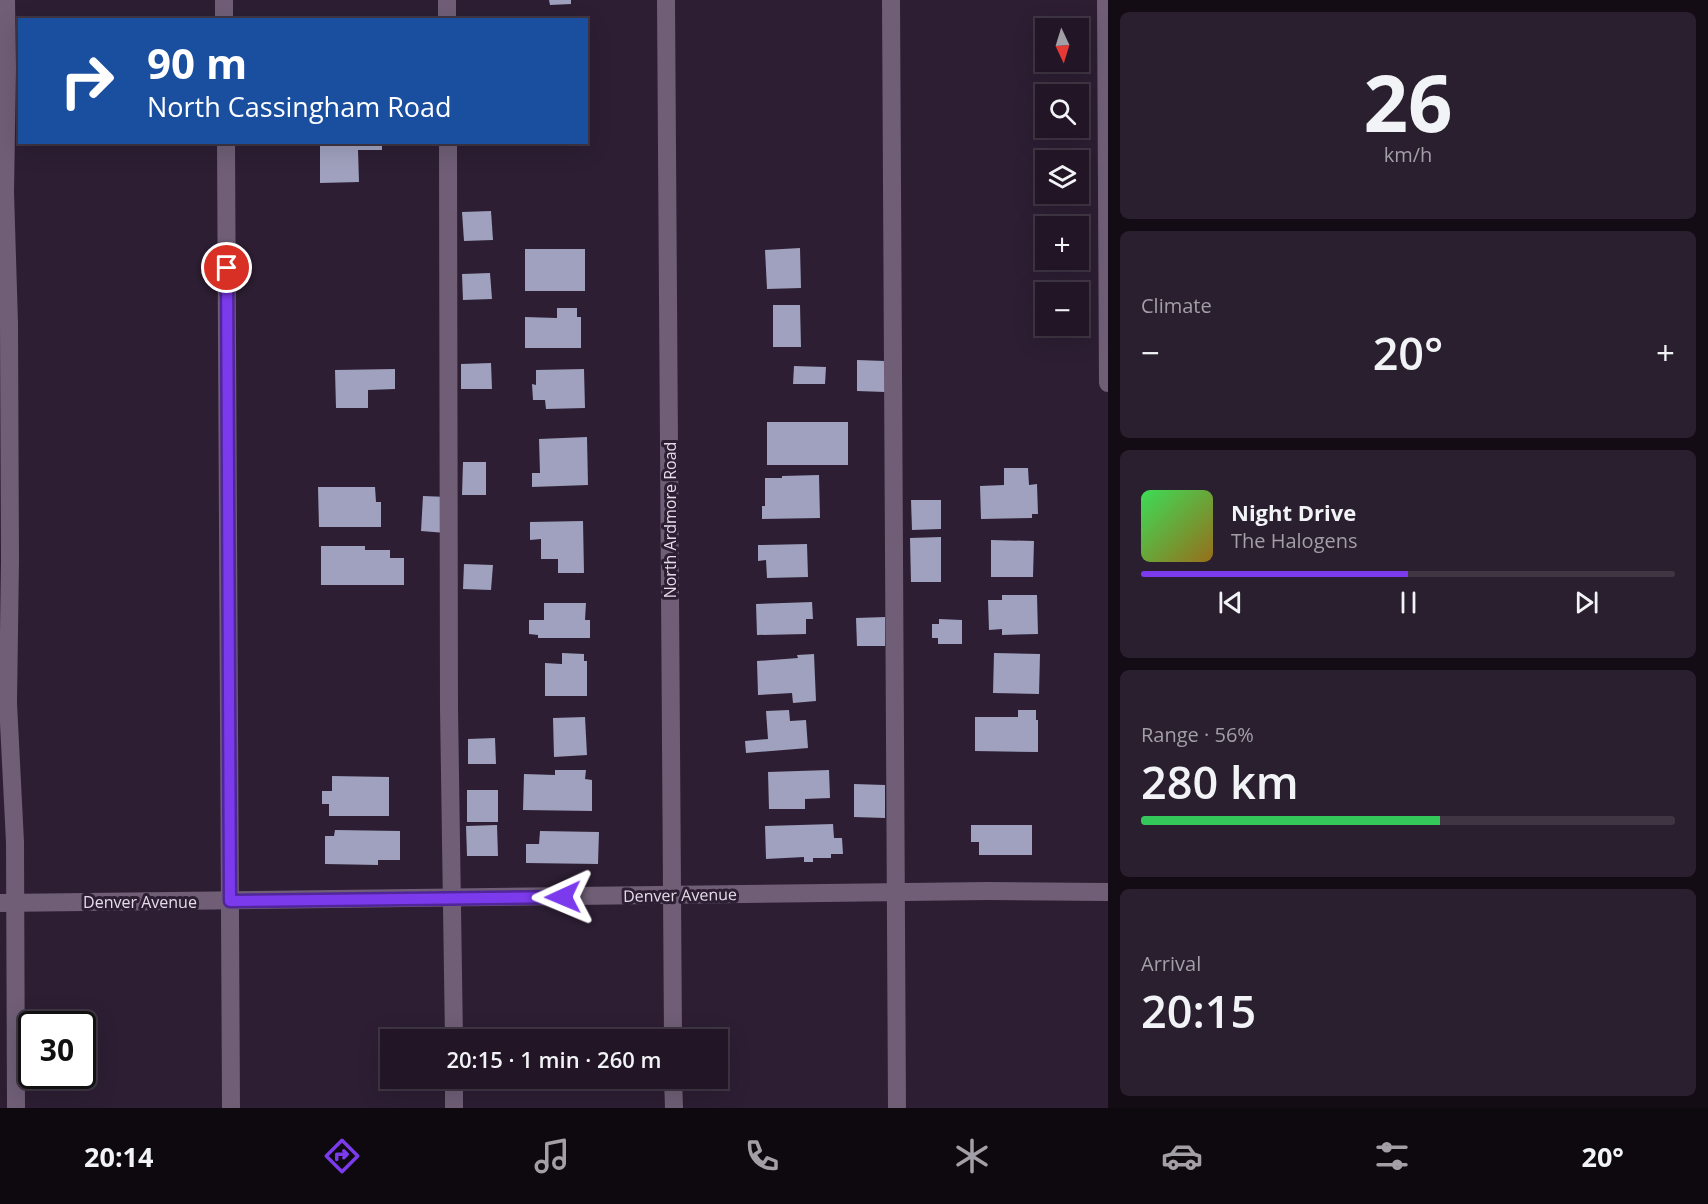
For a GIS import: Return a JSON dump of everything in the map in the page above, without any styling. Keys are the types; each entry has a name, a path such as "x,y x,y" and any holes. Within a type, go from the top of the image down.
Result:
{"street":[{"path":"6,0 7,68 2,198 9,323 8,903 16,1108"},
{"path":"224,0 224,18"},
{"path":"447,0 447,18"},
{"name":"North Ardmore Road","path":"666,0 673,1029"},
{"path":"891,0 897,1108"},
{"path":"1106,0 1108,383"},
{"path":"226,144 231,1108"},
{"path":"448,144 449,708 454,1029"},
{"name":"Denver Avenue","path":"8,903 895,892 1108,892"},
{"path":"454,1089 454,1108"},
{"path":"674,1089 674,1108"}],"building":[{"path":"549,0 571,0 571,4 550,5"},
{"path":"320,144 382,144 382,150 358,150 359,182 320,183"},
{"path":"491,211 493,240 464,241 462,212"},
{"path":"800,248 801,288 767,289 765,250"},
{"path":"525,249 585,249 585,291 525,291"},
{"path":"490,273 492,299 463,300 462,274"},
{"path":"773,305 800,305 801,347 773,347"},
{"path":"557,308 577,308 577,317 581,317 581,348 525,348 525,317 557,318"},
{"path":"857,360 885,361 885,392 857,391"},
{"path":"491,363 492,389 461,389 461,364"},
{"path":"794,366 826,367 825,384 793,384"},
{"path":"395,369 395,389 368,390 368,408 336,408 335,370"},
{"path":"584,369 585,408 546,409 545,400 533,400 532,384 536,385 536,370"},
{"path":"767,422 848,422 848,465 767,465"},
{"path":"587,437 588,485 532,487 532,473 540,473 539,439"},
{"path":"463,462 486,462 486,495 462,495"},
{"path":"1004,468 1028,468 1029,485 1037,484 1038,514 1032,514 1032,518 981,519 980,486 1004,485"},
{"path":"819,475 820,518 762,519 762,506 765,506 765,478"},
{"path":"318,487 375,487 376,502 381,502 381,527 319,527"},
{"path":"423,496 448,497 446,533 421,531"},
{"path":"911,500 941,500 941,529 912,530"},
{"path":"583,521 584,573 558,573 558,559 541,559 541,539 530,540 530,522"},
{"path":"941,537 941,582 911,582 910,538"},
{"path":"991,540 1034,541 1033,577 991,577"},
{"path":"807,544 808,577 767,578 766,560 758,561 758,545"},
{"path":"321,546 365,546 365,550 390,550 390,558 404,558 404,585 321,585"},
{"path":"464,564 493,565 491,590 463,589"},
{"path":"1002,595 1037,595 1038,634 1002,635 1002,629 989,630 988,600 1002,600"},
{"path":"812,602 813,619 806,619 806,634 757,635 756,604"},
{"path":"544,603 586,603 585,620 590,620 590,638 538,638 538,635 529,634 529,620 544,620"},
{"path":"885,617 885,646 857,646 856,618"},
{"path":"939,619 962,620 962,644 938,644 938,638 932,638 932,624 939,624"},
{"path":"562,653 584,654 584,661 587,661 587,696 545,696 545,663 562,664"},
{"path":"994,653 1040,654 1039,694 993,693"},
{"path":"814,654 816,701 793,703 792,693 758,695 757,661 798,658 797,655"},
{"path":"789,710 790,721 806,720 808,748 746,753 745,741 768,739 766,711"},
{"path":"1018,710 1036,710 1038,752 975,751 975,717 1018,717"},
{"path":"585,717 587,755 554,757 553,718"},
{"path":"495,738 496,764 468,764 468,739"},
{"path":"555,770 586,770 585,779 592,780 592,811 523,810 524,774 555,775"},
{"path":"829,770 830,798 805,799 805,809 769,809 768,772"},
{"path":"332,776 389,777 389,816 329,816 329,804 322,804 322,791 332,791"},
{"path":"854,784 885,785 885,818 854,817"},
{"path":"467,790 498,790 498,822 467,822"},
{"path":"833,824 834,838 842,838 843,854 831,854 831,858 813,858 813,862 804,862 804,857 766,859 765,826"},
{"path":"497,825 498,856 467,856 466,826"},
{"path":"971,825 1032,825 1032,855 979,855 979,842 971,842"},
{"path":"335,830 400,831 400,860 378,860 378,865 325,864 325,836 334,836"},
{"path":"540,831 599,832 598,864 526,863 526,844 539,844"}],"route":[{"path":"227,268 230,901 563,897"}]}
